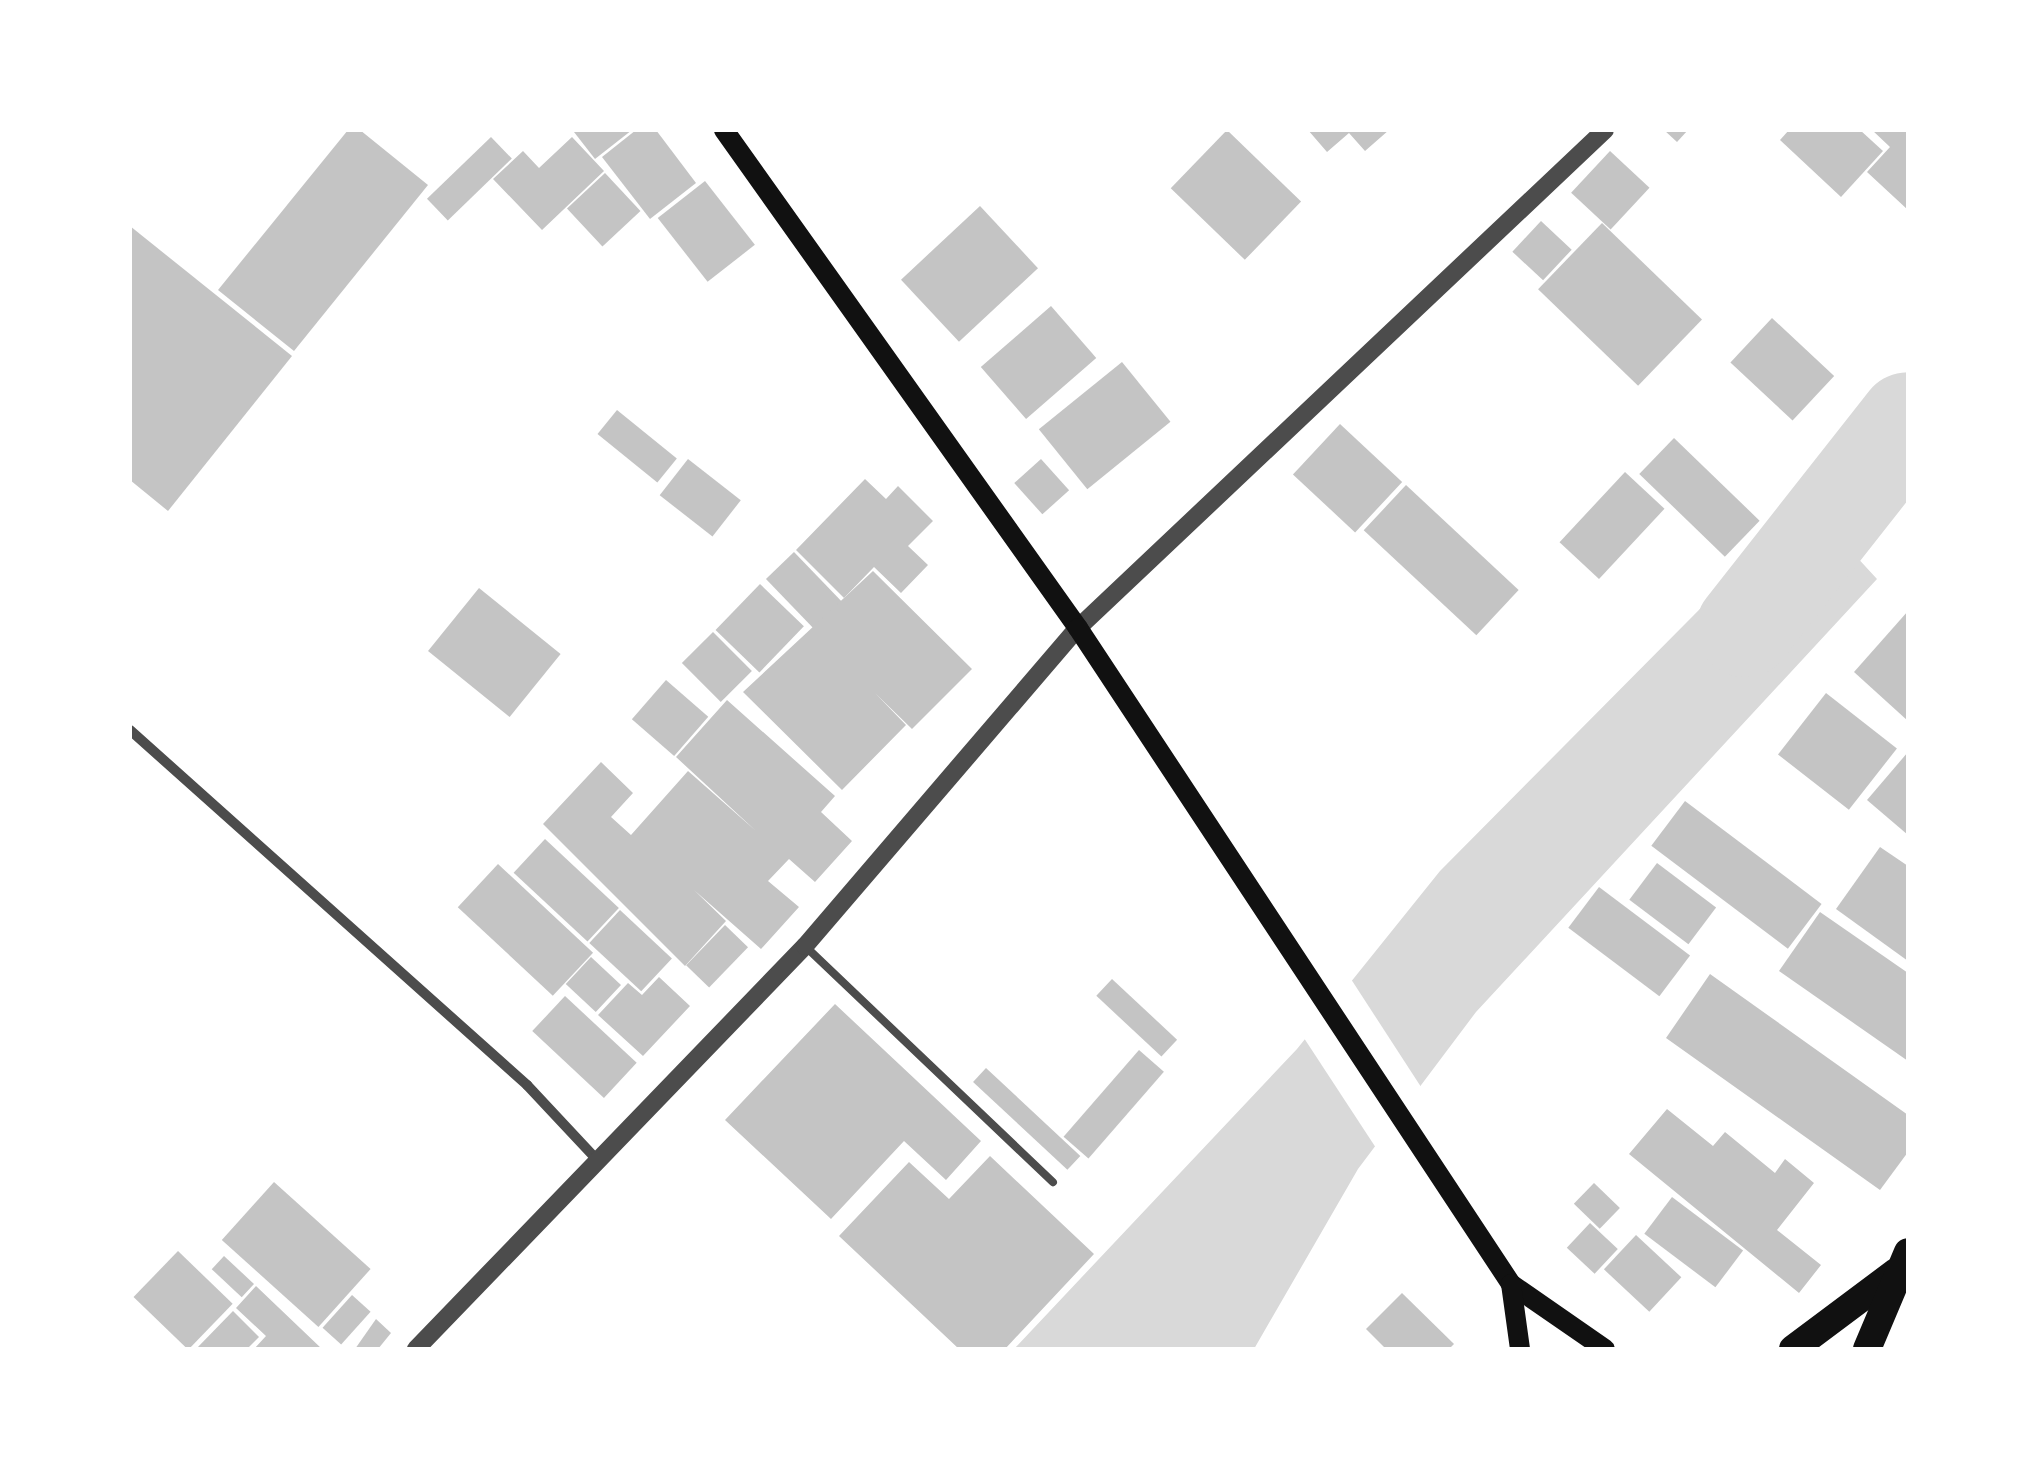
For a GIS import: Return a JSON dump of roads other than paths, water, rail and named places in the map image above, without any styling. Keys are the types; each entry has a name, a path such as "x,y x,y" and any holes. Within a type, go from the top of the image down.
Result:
{"highway":[{"path":"1793,1349 1902,1262"},
{"path":"1867,1349 1902,1262"}],"main road":[{"path":"724,130 1078,628 1511,1284 1606,1349"},
{"path":"1511,1284 1520,1349"}],"street":[{"path":"416,1349 600,1164 805,946 1078,628 1605,130"},
{"path":"130,730 527,1085 600,1164"}],"lane":[{"path":"805,946 1053,1182"}],"waterway":[{"path":"1745,628 1908,421"}]}
